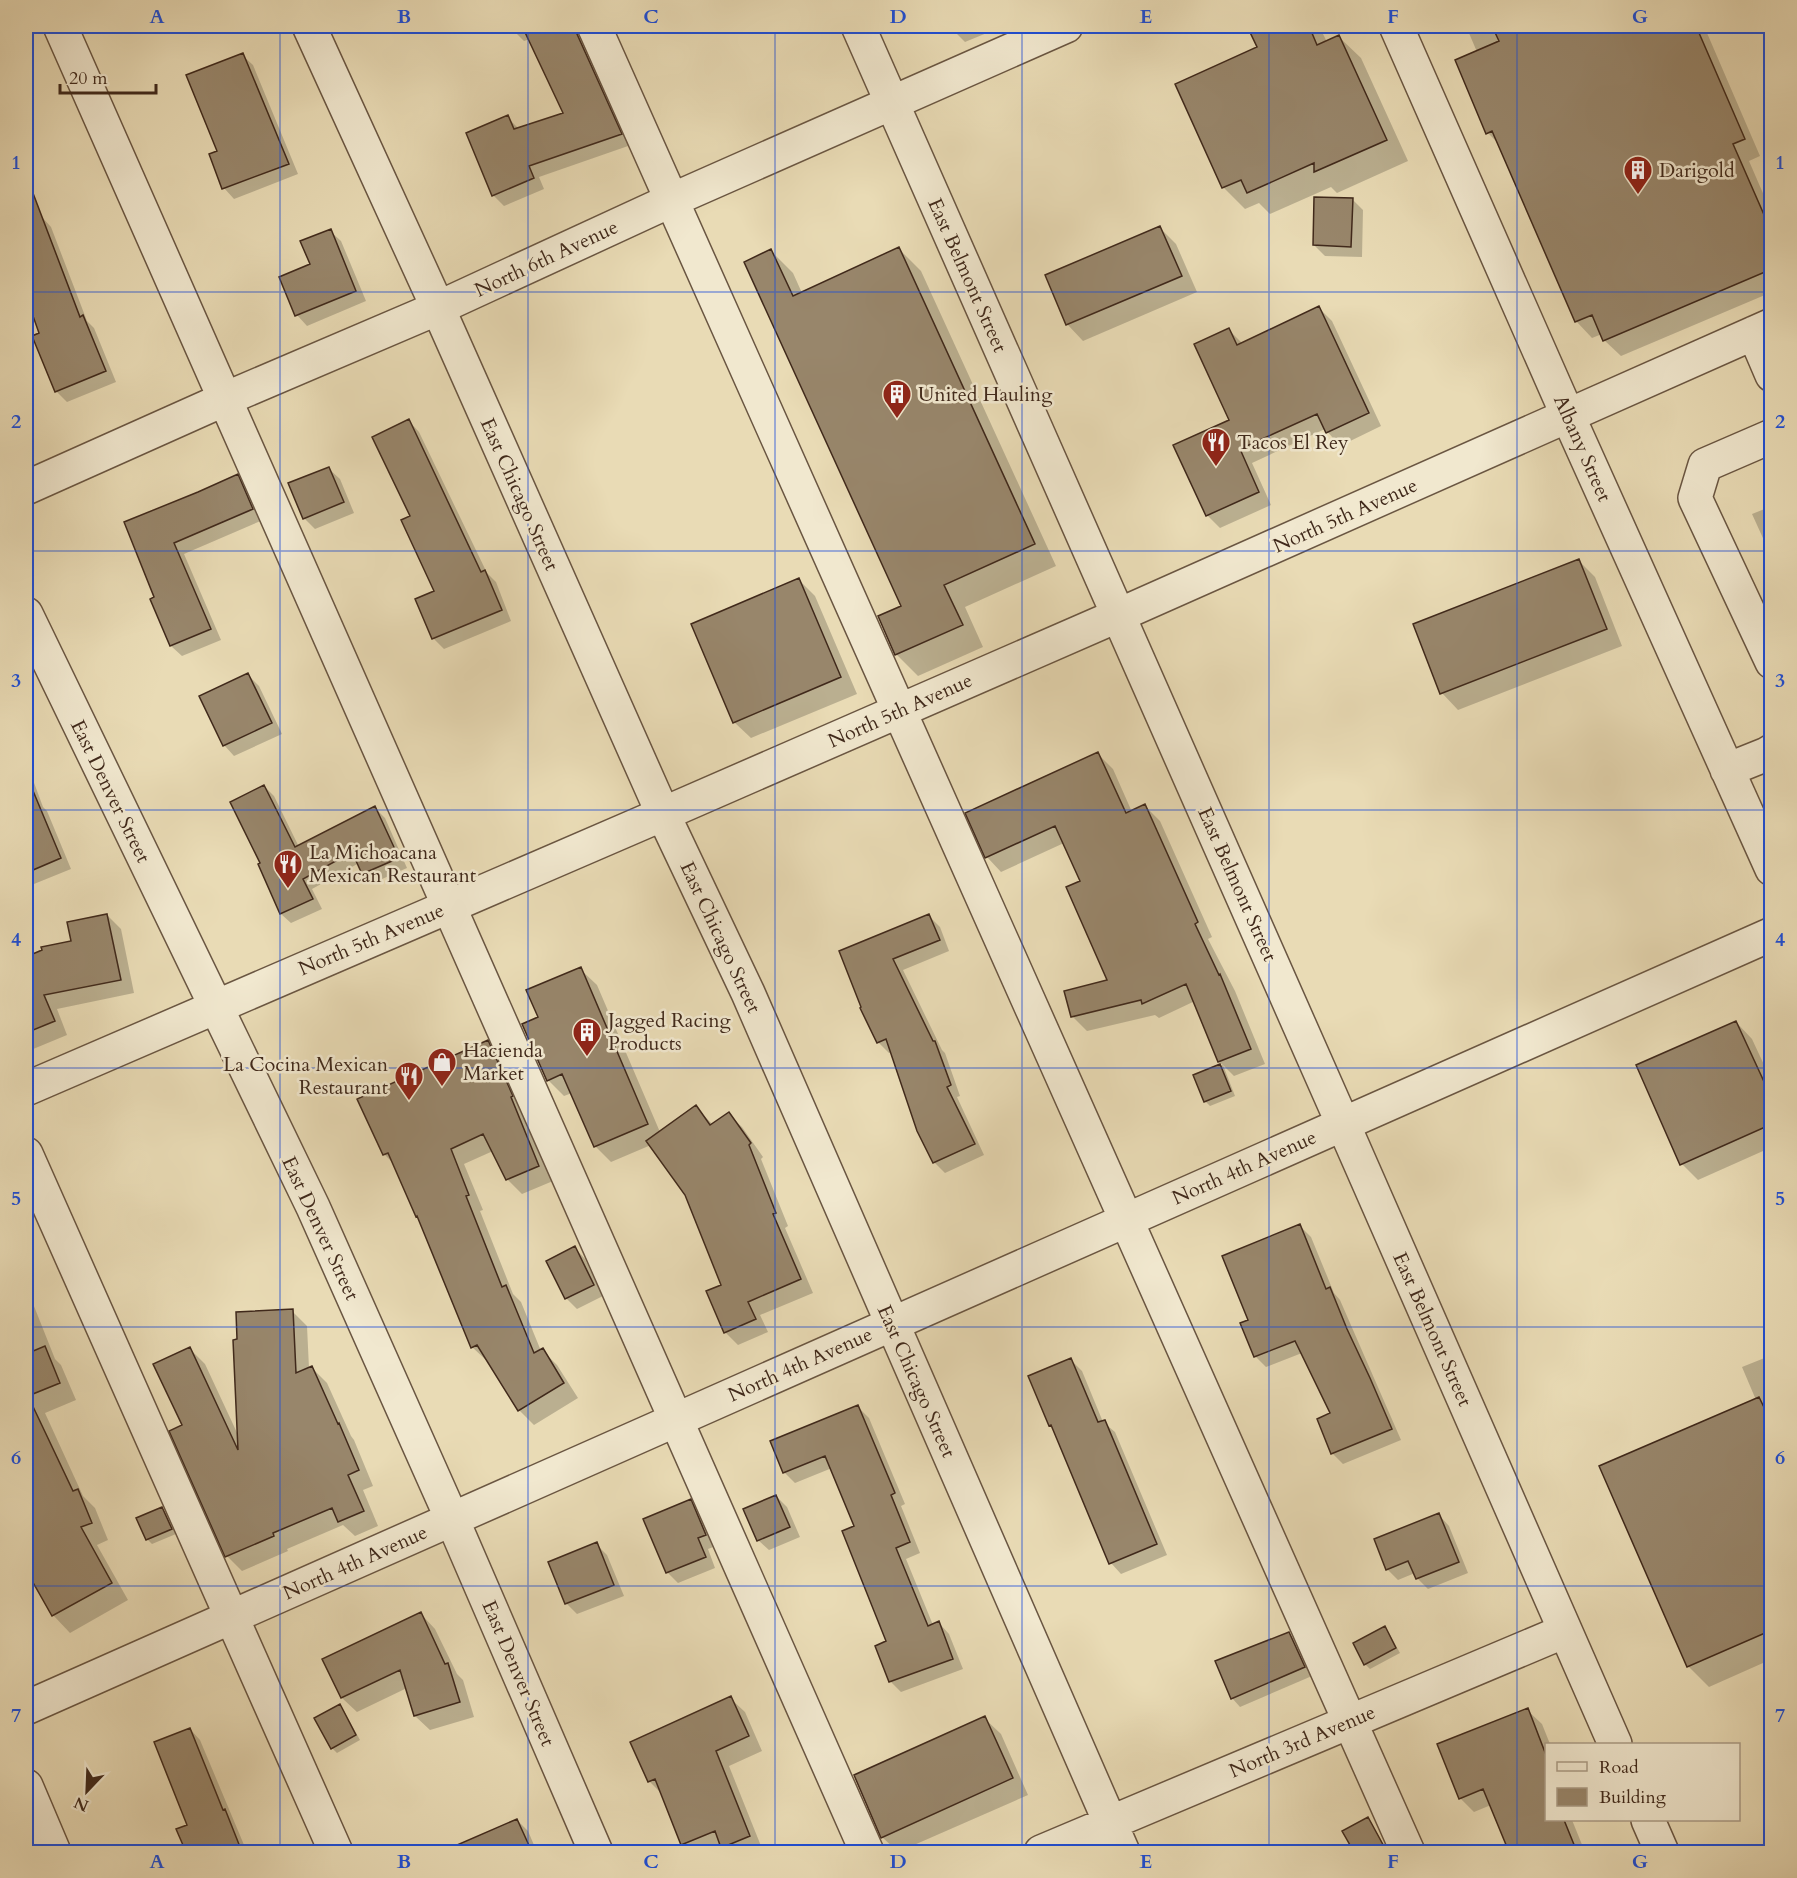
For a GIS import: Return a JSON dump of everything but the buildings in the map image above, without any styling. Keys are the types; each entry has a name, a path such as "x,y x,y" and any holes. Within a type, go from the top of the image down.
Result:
{"street":[{"path":"60,26 867,1852"},
{"name":"East Chicago Street","path":"309,26 438,308 663,814 748,993 1123,1852"},
{"path":"594,26 1408,1852"},
{"name":"East Belmont Street","path":"858,26 1615,1743"},
{"name":"North 6th Avenue","path":"26,488 225,399 438,308 672,200 1066,26"},
{"name":"Albany Street","path":"1396,26 1568,416 1772,868"},
{"path":"1763,329 1772,375"},
{"name":"North 5th Avenue","path":"26,1089 1119,615 1763,329"},
{"path":"1772,436 1705,465 1695,498 1772,662"},
{"name":"East Denver Street","path":"26,614 313,1207 452,1519 596,1852"},
{"path":"1727,770 1772,751"},
{"name":"North 4th Avenue","path":"26,1708 1772,934"},
{"path":"26,1154 336,1852"},
{"name":"North 3rd Avenue","path":"1041,1852 1349,1720 1565,1631"},
{"path":"26,1786 54,1852"},
{"path":"1647,1821 1662,1852"}],"place":[{"name":"Darigold","path":"1638,196"},
{"name":"United Hauling","path":"897,420"},
{"name":"Tacos El Rey","path":"1216,468"},
{"name":"La Michoacana Mexican Restaurant","path":"288,890"},
{"name":"Jagged Racing Products","path":"587,1058"},
{"name":"Hacienda Market","path":"442,1088"},
{"name":"La Cocina Mexican Restaurant","path":"409,1102"}]}
